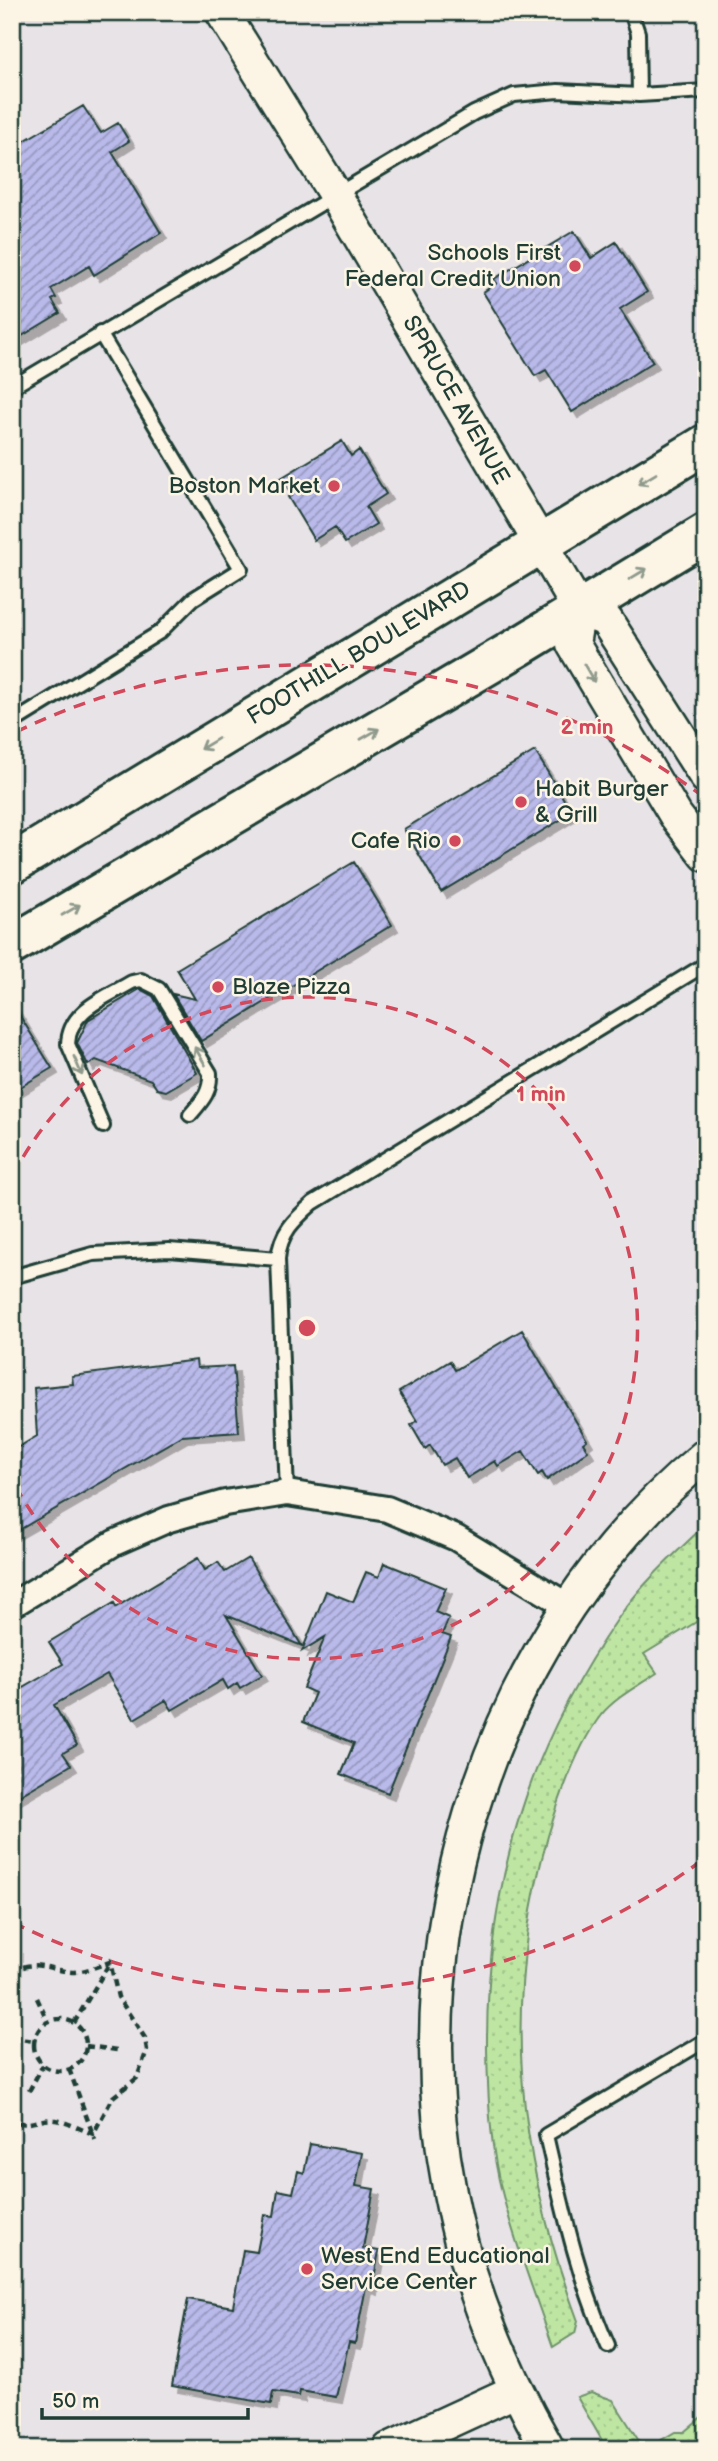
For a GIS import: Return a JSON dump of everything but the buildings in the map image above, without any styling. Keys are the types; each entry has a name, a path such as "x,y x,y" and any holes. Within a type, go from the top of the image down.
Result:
{"main road":[{"name":"FOOTHILL BOULEVARD","path":"12,864 706,444"},
{"path":"12,945 706,533"}],"street":[{"name":"SPRUCE AVENUE","path":"222,12 336,195 579,609"},
{"path":"706,777 606,620 579,609 573,644 676,816 706,855"},
{"path":"548,2449 515,2391 478,2295 450,2193 437,2087 438,1980 452,1879 478,1786 518,1693 568,1606 625,1533 706,1455"},
{"path":"12,1605 114,1543 169,1519 225,1503 287,1493 387,1509 456,1538 568,1606"},
{"path":"389,2449 515,2391"}],"lane":[{"path":"631,12 639,33 639,95"},
{"path":"12,387 474,113 514,95 558,91 639,95 706,91"},
{"path":"12,723 160,632 193,599 241,569 100,333"},
{"path":"287,1493 278,1259 279,1241 292,1221 313,1203 706,964"},
{"path":"103,1126 68,1044 69,1031 79,1014 131,982 141,980 159,989 210,1073 211,1084 206,1097 190,1115"},
{"path":"12,1277 93,1254 169,1250 278,1259"},
{"path":"608,2346 589,2302 570,2245 546,2135 706,2040"}],"path":[{"path":"12,1972 28,1964 40,1964 71,1972 111,1960"},
{"path":"74,2023 111,1960"},
{"path":"94,2137 113,2097 141,2070 146,2050 145,2038 118,1997 111,1960"},
{"path":"37,1998 48,2022"},
{"path":"57,2019 74,2023 81,2029 86,2046 79,2063 69,2069 57,2071 43,2065 36,2057 34,2041 41,2026 48,2022 57,2019"},
{"path":"12,2038 34,2041"},
{"path":"86,2046 117,2050"},
{"path":"29,2091 43,2065"},
{"path":"69,2069 94,2137"},
{"path":"12,2120 24,2124 46,2119 58,2121 94,2137"}],"green space":[{"path":"706,1524 706,1616 644,1654 657,1673 613,1703 592,1728 570,1773 558,1806 533,1898 524,1960 522,2081 529,2141 541,2201 578,2321 575,2333 553,2347 508,2215 495,2160 490,2123 487,2049 489,1989 494,1932 504,1876 518,1822 536,1770 559,1718 587,1667 638,1592"},
{"path":"591,2392 613,2400 644,2449 607,2449 577,2397"},
{"path":"706,2413 706,2449 646,2449 675,2432 684,2432"}],"place":[{"name":"Schools First Federal Credit Union","path":"575,266"},
{"name":"Boston Market","path":"334,486"},
{"name":"Habit Burger & Grill","path":"521,802"},
{"name":"Cafe Rio","path":"455,841"},
{"name":"Blaze Pizza","path":"218,987"},
{"name":"West End Educational Service Center","path":"307,2269"}]}
